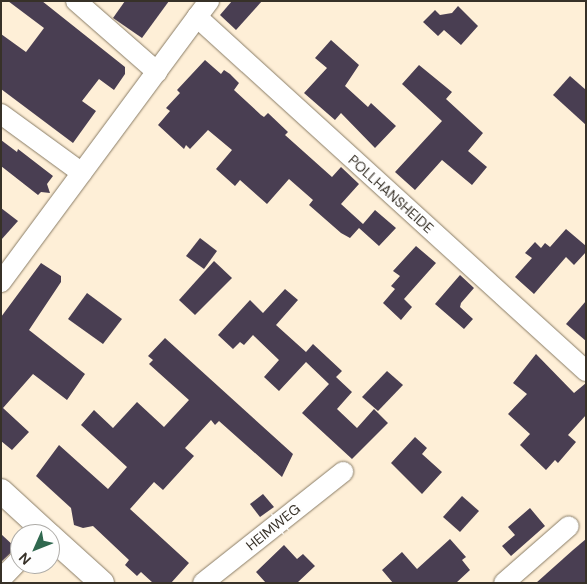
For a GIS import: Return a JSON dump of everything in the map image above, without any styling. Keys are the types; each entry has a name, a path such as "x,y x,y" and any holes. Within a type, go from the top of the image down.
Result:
{"street":[{"path":"76,1 157,72"},
{"path":"1,282 209,1"},
{"name":"POLLHANSHEIDE","path":"197,18 586,370"},
{"path":"1,114 82,173"},
{"name":"HEIMWEG","path":"203,583 343,472"},
{"path":"1,491 36,524"},
{"path":"504,583 569,526"},
{"path":"60,546 102,583"},
{"path":"1,579 10,570"}],"building":[{"path":"8,1 42,1 125,67 125,74 114,90 99,79 82,101 96,111 73,143 1,89 1,34 26,52 44,28"},
{"path":"125,1 169,1 142,38 113,18"},
{"path":"232,1 262,1 236,30 220,15"},
{"path":"458,6 478,26 461,45 444,30 438,36 423,22 435,10 440,15 452,13"},
{"path":"331,40 359,65 345,86 368,107 371,103 396,126 375,148 341,113 335,120 304,93 327,68 315,58"},
{"path":"205,60 221,74 224,70 230,74 239,83 234,90 261,115 264,117 268,113 288,132 285,135 332,177 341,167 359,184 341,204 363,224 375,210 396,228 379,246 359,228 350,238 341,233 309,205 313,200 289,179 267,204 240,180 235,186 216,169 232,150 208,130 190,149 186,145 184,149 158,125 170,111 166,108 180,93 177,90"},
{"path":"419,65 452,92 446,99 483,133 468,151 487,167 472,185 442,160 415,190 395,172 442,121 402,84"},
{"path":"570,76 586,90 586,125 553,95"},
{"path":"1,140 17,152 18,149 53,176 47,184 50,193 41,192 38,195 1,166"},
{"path":"1,208 18,221 1,240"},
{"path":"566,229 586,246 586,252 574,265 566,257 534,294 515,277 532,258 525,253 535,242 541,248 545,243 550,247"},
{"path":"200,238 217,251 204,269 186,256"},
{"path":"416,246 436,263 404,299 412,307 401,320 383,303 395,289 391,286 400,276 393,271"},
{"path":"214,261 232,278 195,315 179,300"},
{"path":"41,263 61,276 61,282 29,330 85,374 67,400 33,374 3,408 29,432 12,450 1,441 1,317"},
{"path":"460,275 474,288 461,303 460,307 473,319 464,329 435,304"},
{"path":"285,289 298,300 276,325 306,352 313,344 342,371 336,377 352,392 337,409 357,428 374,409 388,423 352,459 302,413 329,384 306,362 279,391 264,377 279,360 253,335 244,345 240,342 233,349 218,335 250,300 263,313"},
{"path":"87,293 122,319 103,344 68,319"},
{"path":"586,301 586,341 566,324"},
{"path":"165,338 293,454 282,477 219,421 215,425 211,420 185,448 194,456 163,490 154,482 130,509 189,563 171,583 153,583 141,572 137,576 125,565 129,560 93,526 83,528 74,525 71,508 36,476 59,445 108,489 127,467 81,425 94,410 113,428 137,402 164,427 189,400 149,364 153,360 148,356"},
{"path":"536,354 574,393 586,383 586,415 568,435 576,442 558,463 555,460 546,470 520,445 530,434 508,414 527,394 513,383"},
{"path":"387,371 403,385 378,411 362,397"},
{"path":"415,437 427,448 422,454 442,472 422,494 391,463"},
{"path":"263,494 274,507 260,517 250,504"},
{"path":"462,496 479,511 460,532 443,517"},
{"path":"530,508 545,526 511,556 502,546 515,535 508,527"},
{"path":"1,534 10,542 10,554 1,562"},
{"path":"450,539 466,557 462,560 470,570 456,583 393,583 382,570 402,552 417,569"},
{"path":"586,539 586,583 536,583 573,550"},
{"path":"284,545 297,559 303,554 315,566 297,583 266,583 256,572"}]}
